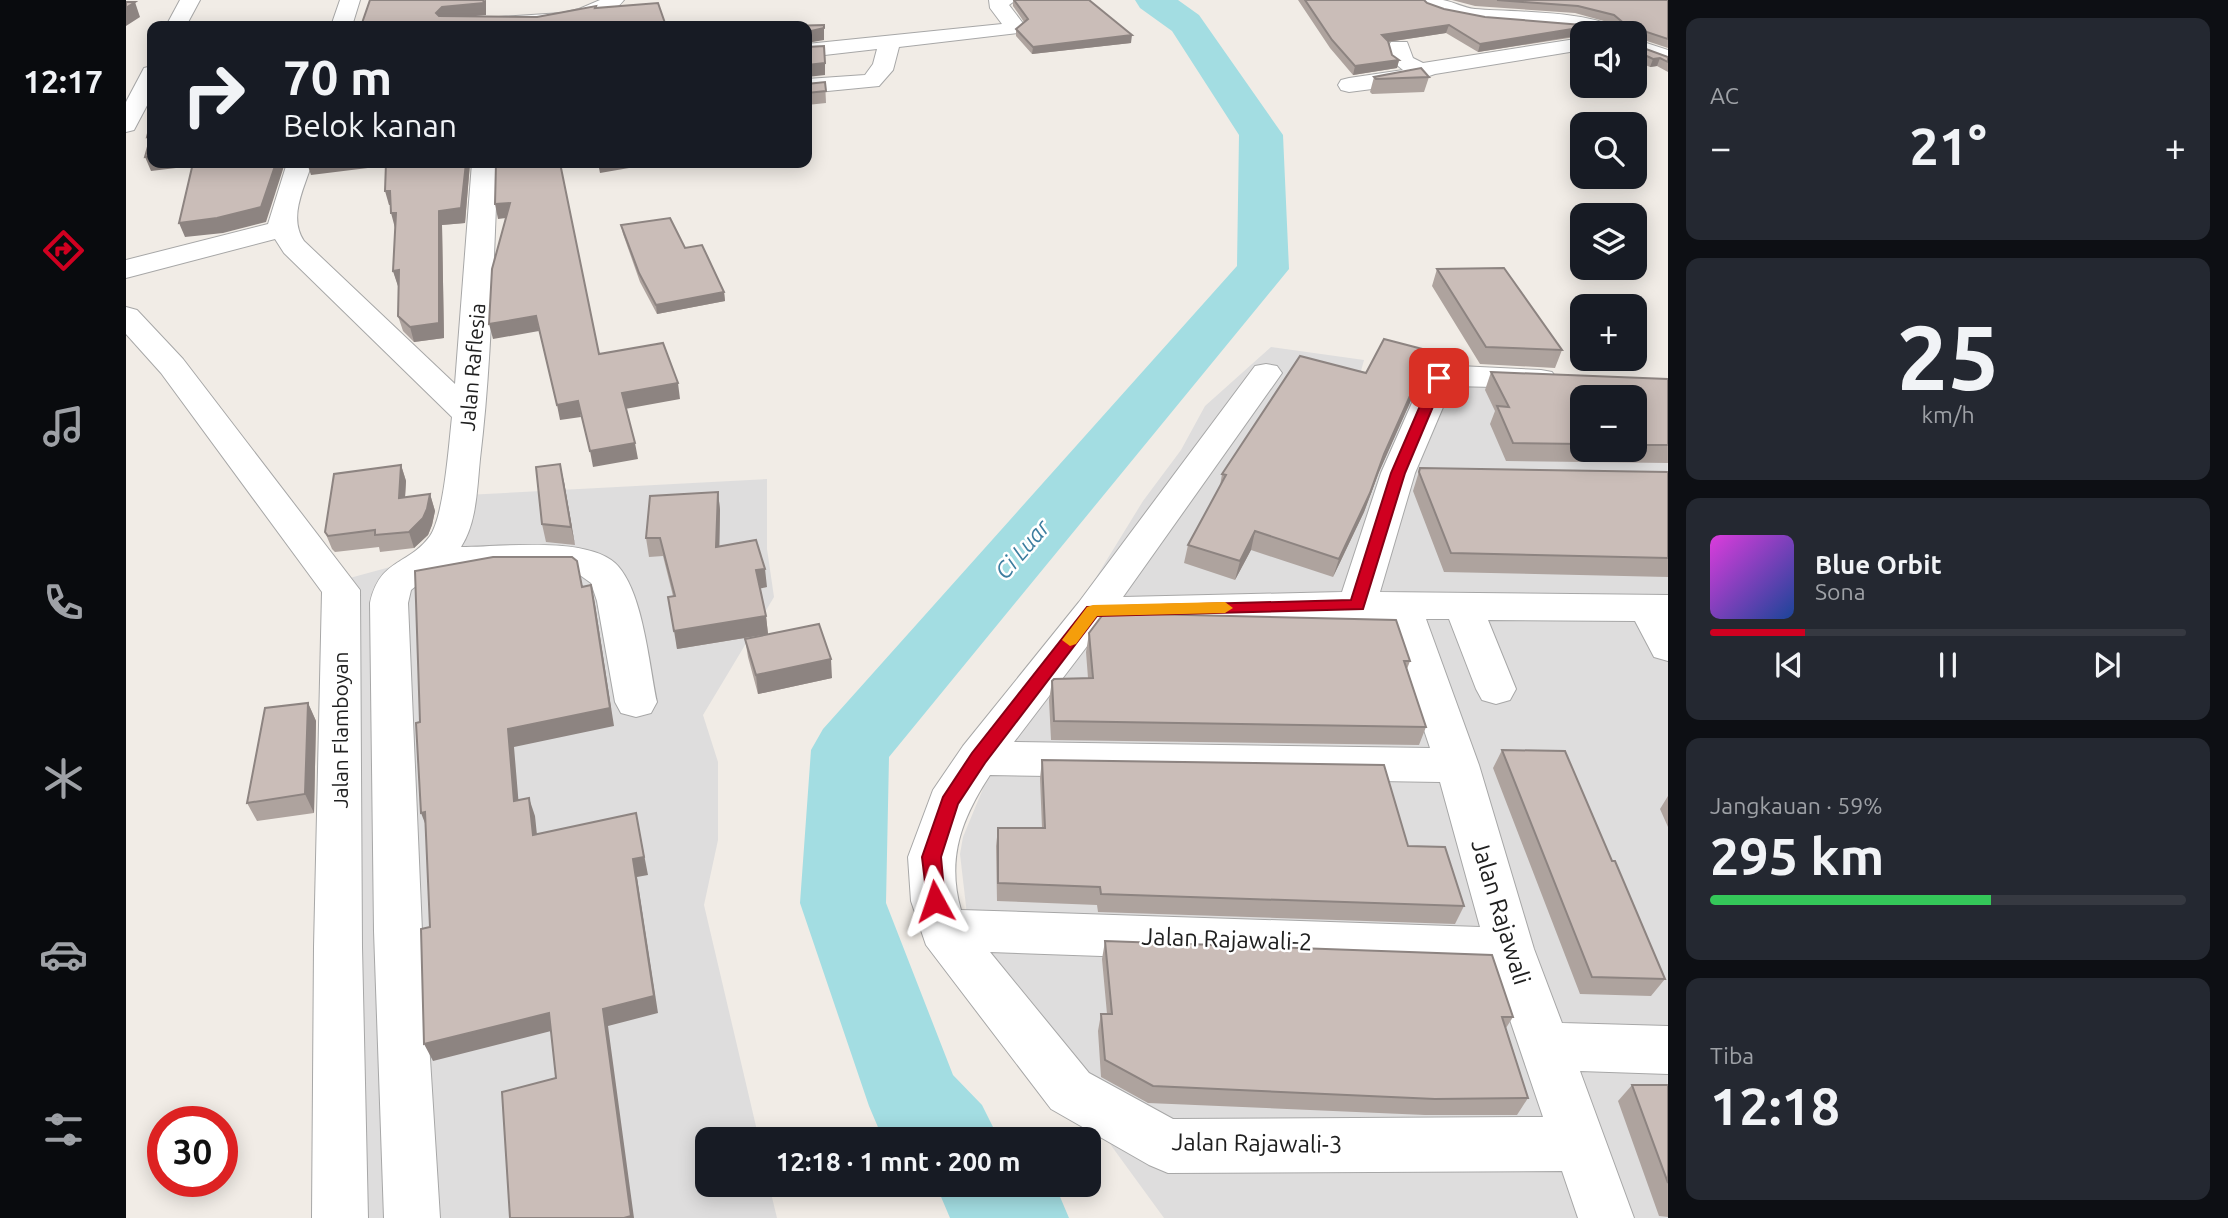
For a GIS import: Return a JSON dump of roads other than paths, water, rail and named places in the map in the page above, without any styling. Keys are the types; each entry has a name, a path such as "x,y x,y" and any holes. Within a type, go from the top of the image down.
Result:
{"street":[{"path":"179,21 190,0"},
{"path":"343,21 349,0"},
{"path":"488,21 491,0"},
{"path":"531,21 585,16 614,0"},
{"path":"812,50 1011,29 1013,22 998,2 1006,0"},
{"path":"1426,0 1457,13 1570,32"},
{"path":"1573,1 1591,13 1590,21"},
{"path":"1349,85 1403,78 1420,71 1570,37"},
{"path":"812,86 871,81 878,77 885,63 888,42"},
{"path":"1399,47 1403,61 1420,71"},
{"path":"1647,50 1668,57"},
{"path":"128,114 147,82"},
{"path":"297,168 282,217 282,229 294,247 469,415"},
{"name":"Jalan Raflesia","path":"414,568 448,539 457,508 469,415 485,168"},
{"path":"126,268 282,229"},
{"path":"126,316 197,398 341,590 414,568 569,559 589,562 608,578 612,589 636,702"},
{"path":"943,930 935,901 931,857 949,802 978,758 1093,611 1266,373"},
{"path":"1380,605 1398,473 1439,378 1459,375 1570,380"},
{"path":"1398,473 1438,474"},
{"path":"412,1218 398,931 389,603 392,589 414,568"},
{"name":"Jalan Flamboyan","path":"340,1218 338,947 341,590"},
{"path":"1093,611 1380,605 1658,608 1668,647"},
{"name":"Jalan Rajawali","path":"1380,605 1457,765 1510,948 1606,1218"},
{"path":"1463,606 1496,689"},
{"path":"978,758 1457,765"},
{"name":"Jalan Rajawali-2","path":"943,930 1510,948"},
{"name":"Jalan Rajawali-3","path":"943,930 1070,1091 1168,1146 1579,1143"},
{"path":"338,947 398,931"},
{"path":"1545,1046 1668,1050"}],"waterway":[{"name":"Ci Luar","path":"936,1127 917,1106 843,903 850,750 1263,269 1261,135 1186,23 1153,0"},
{"name":"Ci Luar","path":"998,1197 1017,1218"}]}
